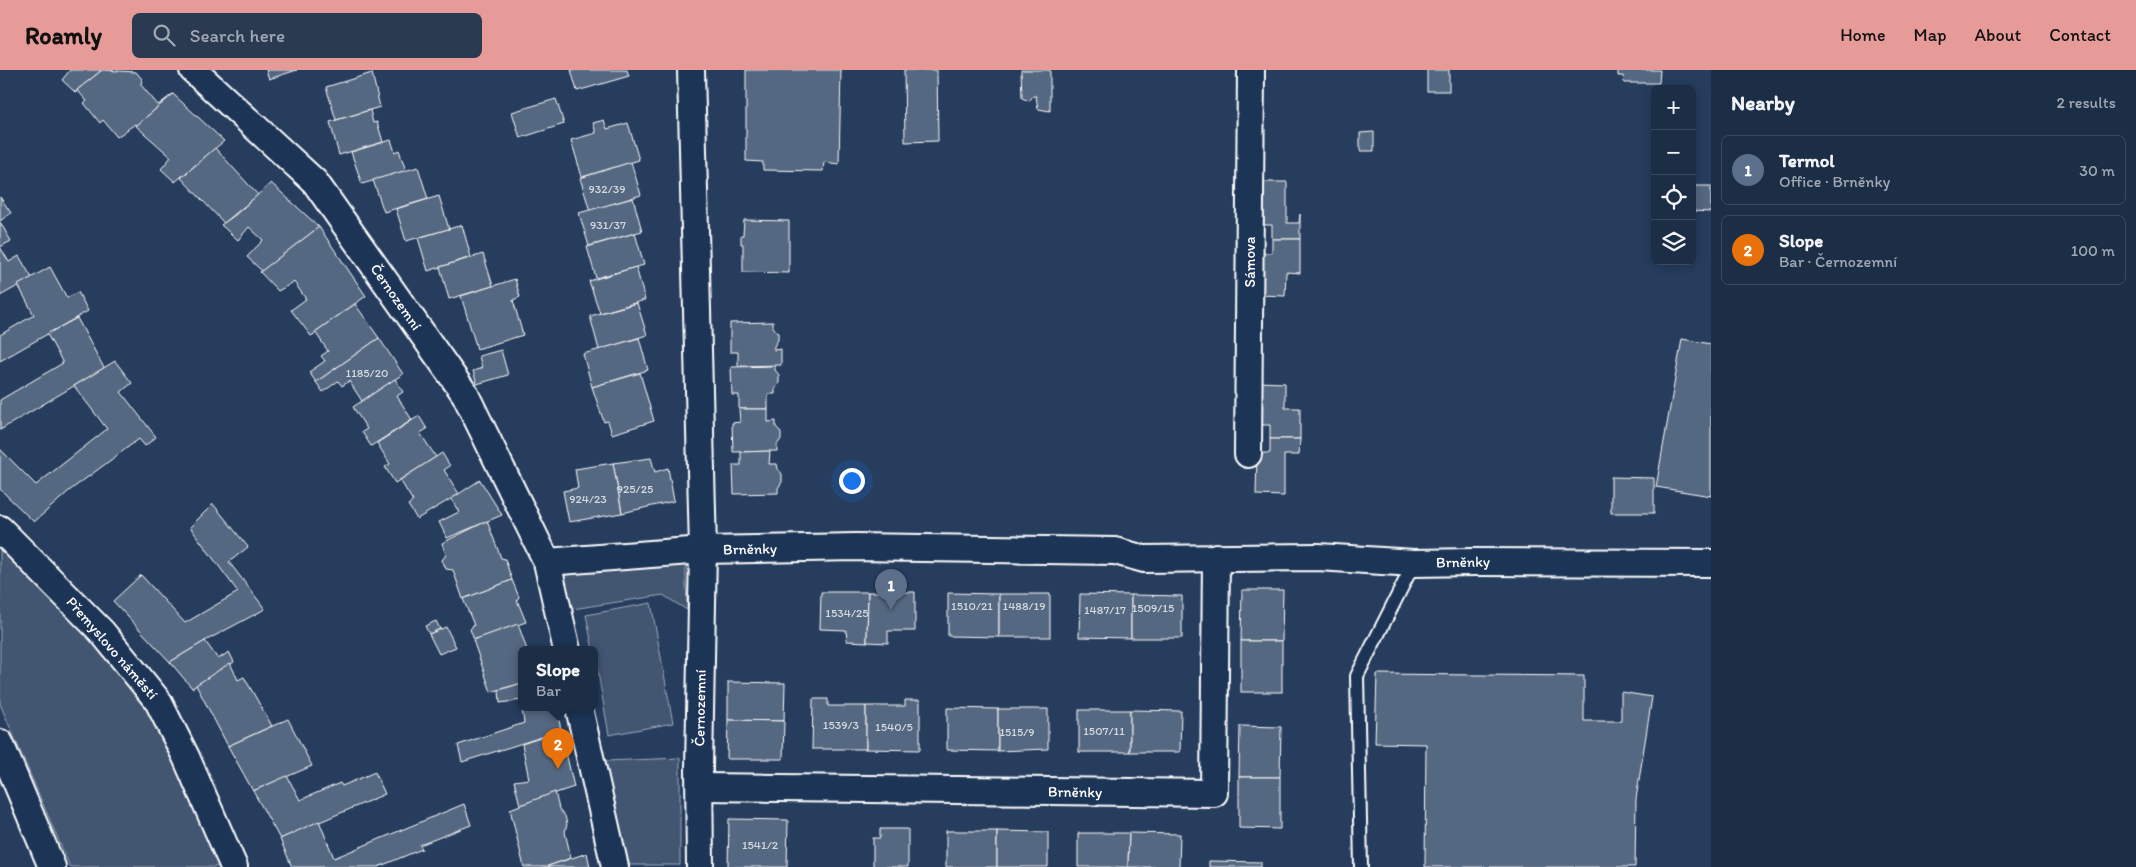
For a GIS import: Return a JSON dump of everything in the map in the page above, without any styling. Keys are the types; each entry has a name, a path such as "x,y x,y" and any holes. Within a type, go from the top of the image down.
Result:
{"street":[{"name":"Černozemní","path":"193,70 315,182 465,394 547,562 565,646"},
{"name":"Černozemní","path":"691,70 703,550 700,867"},
{"name":"Sámova","path":"1248,454 1251,70"},
{"name":"Přemyslovo náměstí","path":"0,529 102,632 158,700 234,867"},
{"name":"Brněnky","path":"703,550 855,547 1031,549 1115,551 1144,559 1318,557 1414,563 1711,563"},
{"path":"547,562 703,550"},
{"name":"Brněnky","path":"700,787 1214,793 1216,557"},
{"path":"580,711 615,867"},
{"path":"0,743 52,867"}],"lane":[{"path":"1361,867 1357,676 1414,563"}],"shaded area":[{"path":"0,535 155,701 223,867 70,867 0,704"},
{"path":"685,551 687,610 663,595 566,610 560,573"},
{"path":"651,603 673,723 609,735 598,673 598,646 592,646 586,615"},
{"path":"680,758 680,865 628,865 605,761"}],"building":[{"path":"70,70 102,70 77,90 76,93 62,80"},
{"path":"102,70 136,72 142,79 141,85 158,105 173,94 136,126 135,124 117,137 103,120 100,123 84,103 87,101 77,90"},
{"path":"266,70 297,70 269,79"},
{"path":"571,70 627,70 629,76 577,91"},
{"path":"746,70 841,70 839,164 824,162 823,171 763,170 763,162 746,161"},
{"path":"904,70 937,70 938,141 905,142"},
{"path":"1021,70 1050,70 1050,111 1038,109 1036,96 1033,96 1029,101 1022,98"},
{"path":"1427,70 1449,70 1449,91 1427,91"},
{"path":"1618,70 1660,70 1659,83 1624,83 1623,76 1618,76"},
{"path":"372,73 380,107 336,120 326,87"},
{"path":"173,94 224,141 175,182 161,169 171,157 136,126"},
{"path":"556,99 564,124 520,138 512,112"},
{"path":"370,110 373,123 377,122 383,142 339,155 330,122"},
{"path":"604,120 607,129 628,123 639,160 582,177 571,140 596,133 593,123"},
{"path":"1374,132 1374,151 1360,151 1360,133"},
{"path":"391,140 395,152 399,150 406,171 362,184 351,152"},
{"path":"215,148 258,195 224,223 181,178"},
{"path":"631,162 641,195 590,211 580,178"},
{"path":"418,167 428,199 384,212 373,180"},
{"path":"1260,182 1287,182 1287,223 1299,223 1300,214 1300,239 1272,239 1272,225 1259,225"},
{"path":"271,183 319,227 262,271 247,257 263,240 249,227 238,240 221,225"},
{"path":"1696,186 1711,186 1711,212 1696,211"},
{"path":"439,196 449,229 406,241 396,209"},
{"path":"0,197 11,213 0,221"},
{"path":"633,198 642,231 589,246 579,213"},
{"path":"744,220 789,221 789,273 743,272 743,244 741,244 741,235 743,235"},
{"path":"0,222 11,241 0,247"},
{"path":"462,225 471,257 428,271 418,238"},
{"path":"319,227 366,296 311,336 291,310 306,299 294,282 278,291 260,272"},
{"path":"635,233 644,265 596,278 587,247"},
{"path":"1272,239 1300,239 1300,273 1286,272 1285,296 1258,295 1260,253 1272,253"},
{"path":"0,247 9,262 19,256 32,278 0,296"},
{"path":"483,254 493,286 449,299 440,267"},
{"path":"50,267 67,298 78,292 88,311 0,361 0,335 34,315 18,285"},
{"path":"636,267 645,300 600,313 589,281"},
{"path":"515,279 520,297 513,300 523,335 477,349 461,296"},
{"path":"637,303 647,335 599,350 590,316"},
{"path":"355,304 379,338 316,382 309,372 325,361 321,356 328,351 315,332"},
{"path":"77,318 104,368 0,430 0,400 63,363 47,334"},
{"path":"773,322 773,327 778,333 778,340 774,350 781,349 781,365 738,366 738,352 730,352 730,323"},
{"path":"379,338 403,374 362,401 349,381 342,386 338,381 323,392 316,382"},
{"path":"639,338 648,370 592,387 583,354"},
{"path":"1682,339 1711,344 1711,496 1656,487"},
{"path":"501,350 508,375 477,384 473,371 482,368 479,356"},
{"path":"115,361 132,383 121,392 156,437 145,446 139,439 69,491 34,522 0,489 0,449 36,485 107,429 74,386"},
{"path":"775,366 775,370 779,375 779,383 775,389 775,394 768,394 768,409 739,409 739,395 732,395 731,367"},
{"path":"640,373 654,421 612,434 608,421 604,422 592,387"},
{"path":"395,379 403,392 397,396 412,420 371,446 362,432 367,429 353,407"},
{"path":"1257,382 1285,383 1285,408 1300,408 1300,439 1270,439 1270,425 1257,425"},
{"path":"739,409 768,409 768,422 776,421 776,427 781,432 777,451 733,452 732,423 740,422"},
{"path":"419,416 427,429 420,433 436,457 395,483 385,467 390,464 377,443"},
{"path":"1270,439 1300,439 1299,455 1284,455 1284,496 1256,495 1257,453 1270,453"},
{"path":"770,451 769,464 777,464 782,474 782,482 778,488 778,493 734,494 733,465 741,465 741,452"},
{"path":"442,453 450,466 444,470 459,494 417,519 408,505 413,501 400,480"},
{"path":"651,458 655,472 668,468 674,501 622,513 613,463"},
{"path":"613,463 622,513 569,522 563,491 578,488 575,469"},
{"path":"1611,477 1654,478 1654,513 1611,513"},
{"path":"480,480 502,515 447,538 439,522 459,512 451,499"},
{"path":"213,504 248,547 229,562 265,609 170,662 113,601 141,575 185,623 238,592 190,527"},
{"path":"487,521 501,558 505,559 512,580 463,599 453,570 446,569 442,560 446,555 442,543"},
{"path":"512,580 519,597 517,600 526,622 474,640 470,629 474,625 463,599"},
{"path":"1242,590 1283,590 1282,641 1241,641"},
{"path":"821,592 868,592 867,642 847,641 846,630 820,629"},
{"path":"868,592 915,592 915,631 888,631 888,643 867,642"},
{"path":"948,593 999,594 999,637 948,636"},
{"path":"999,594 1050,594 1050,637 999,637"},
{"path":"1080,594 1131,595 1131,638 1079,637"},
{"path":"1131,595 1182,596 1182,638 1131,638"},
{"path":"436,621 440,629 429,634 425,626"},
{"path":"518,624 526,646 518,646 518,684 491,692 473,640"},
{"path":"446,627 456,647 439,654 429,634"},
{"path":"205,641 218,659 229,652 234,662 192,688 170,662"},
{"path":"1241,641 1282,641 1282,692 1241,692"},
{"path":"230,663 238,680 244,677 272,726 228,746 196,685"},
{"path":"1377,674 1584,676 1584,721 1621,721 1621,692 1652,697 1636,799 1635,867 1425,867 1426,744 1375,743"},
{"path":"728,682 785,683 784,721 728,720"},
{"path":"518,684 518,700 500,703 499,690"},
{"path":"813,699 828,699 828,706 866,706 866,749 812,749"},
{"path":"905,700 920,700 920,750 866,749 866,706 905,706"},
{"path":"947,708 998,709 998,751 947,750"},
{"path":"998,709 1048,709 1048,749 998,751"},
{"path":"1079,710 1130,710 1130,752 1079,752"},
{"path":"1130,710 1181,711 1180,752 1130,752"},
{"path":"522,711 558,711 561,731 462,762 458,745 524,723"},
{"path":"288,719 312,766 253,791 228,746"},
{"path":"728,720 784,721 783,759 727,759"},
{"path":"1240,726 1281,727 1280,777 1239,777"},
{"path":"561,731 574,787 520,805 514,781 529,779 522,744"},
{"path":"375,772 385,794 280,839 253,791 287,776 300,800 340,783 342,786"},
{"path":"1239,777 1280,777 1280,829 1239,828"},
{"path":"555,792 559,809 565,816 567,824 565,832 571,858 545,867 524,867 510,809"},
{"path":"464,804 471,825 420,845 422,849 378,867 292,867 280,839 319,821 334,858"},
{"path":"729,819 788,820 787,867 728,867"},
{"path":"880,829 908,829 908,867 873,867 873,838 880,838"},
{"path":"946,831 997,831 997,867 946,867"},
{"path":"997,831 1048,832 1048,867 997,867"},
{"path":"1078,833 1129,833 1128,867 1078,867"},
{"path":"1129,833 1180,834 1179,867 1128,867"},
{"path":"587,853 590,867 548,867 548,866"},
{"path":"1209,861 1261,862 1261,867 1209,867"}],"place":[{"name":"Termol","path":"891,610"},
{"name":"Slope","path":"558,769"}]}
